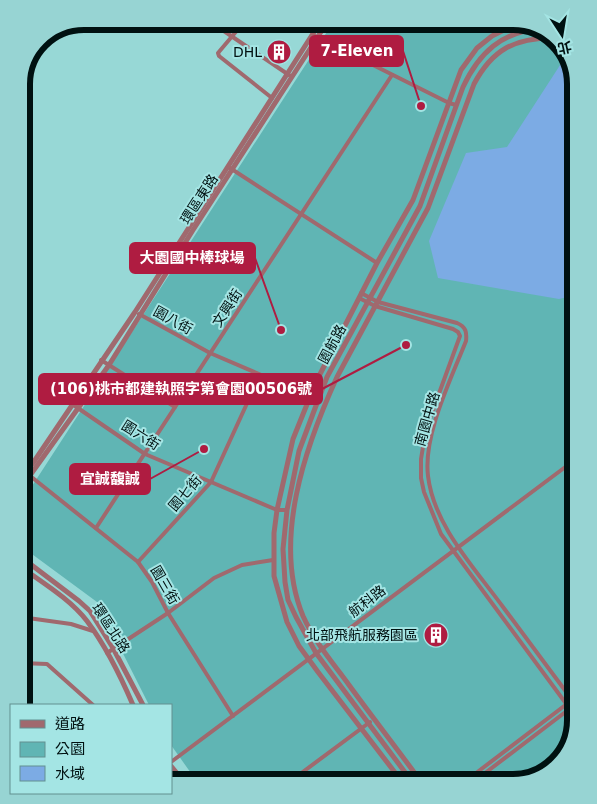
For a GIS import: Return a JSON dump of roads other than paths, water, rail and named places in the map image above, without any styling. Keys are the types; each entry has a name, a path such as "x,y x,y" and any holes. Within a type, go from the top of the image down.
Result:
{"street":[{"path":"222,30 289,75"},
{"path":"238,30 218,53 219,56 272,98"},
{"name":"環區東路","path":"315,36 318,30"},
{"name":"環區東路","path":"30,471 109,364 137,313 289,75 320,30"},
{"path":"396,774 299,646 287,622 277,590 273,560 277,510 294,439 310,396 323,366 377,263 413,200 460,70 477,48 502,30"},
{"name":"園航路","path":"406,774 316,653 288,600 283,549 287,510 299,451 328,376 420,206 470,71 493,46 523,31"},
{"path":"315,36 456,105"},
{"path":"415,774 322,649 303,616 293,580 291,539 295,506 306,460 320,415 337,377 428,208 474,84 481,71 498,52 511,44 537,38"},
{"name":"環區東路","path":"230,168 272,98 289,75"},
{"name":"文興街","path":"96,528 392,75"},
{"path":"230,168 377,263"},
{"name":"南園中路","path":"360,296 376,304 458,332 460,336 426,429 421,459 421,478 428,505 441,534 567,705"},
{"name":"南園中路","path":"376,304 457,323 465,329 466,341 432,434 428,456 428,475 432,493 449,534 567,690"},
{"name":"環區東路","path":"30,471 72,404 137,313"},
{"name":"園八街","path":"137,313 210,354 310,396"},
{"path":"102,360 175,407"},
{"name":"園七街","path":"138,562 211,482 260,375"},
{"name":"園六街","path":"72,404 145,454 277,510 287,510"},
{"name":"航科路","path":"172,761 567,466"},
{"name":"園三街","path":"30,476 138,562 152,582 168,613 232,716"},
{"path":"107,653 168,613 214,578 242,565 273,560"},
{"name":"環區北路","path":"30,564 90,611 142,704"},
{"name":"環區北路","path":"30,574 75,609 87,621 107,653 132,704"},
{"path":"30,618 71,624 93,632"},
{"path":"30,663 46,664 92,704"},
{"path":"475,774 567,707"},
{"path":"483,774 567,707"},
{"path":"300,774 374,718"}],"water":[{"path":"562,62 567,77 567,297 559,299 438,278 429,241 466,153 507,147"}],"waterway":[{"path":"40,52 44,47"}],"place":[{"name":"DHL","path":"279,52"},
{"name":"7-Eleven","path":"421,106"},
{"name":"大園國中棒球場","path":"281,330"},
{"name":"(106)桃市都建執照字第會園00506號","path":"406,345"},
{"name":"宜誠馥誠","path":"204,449"},
{"name":"北部飛航服務園區","path":"436,635"}]}
